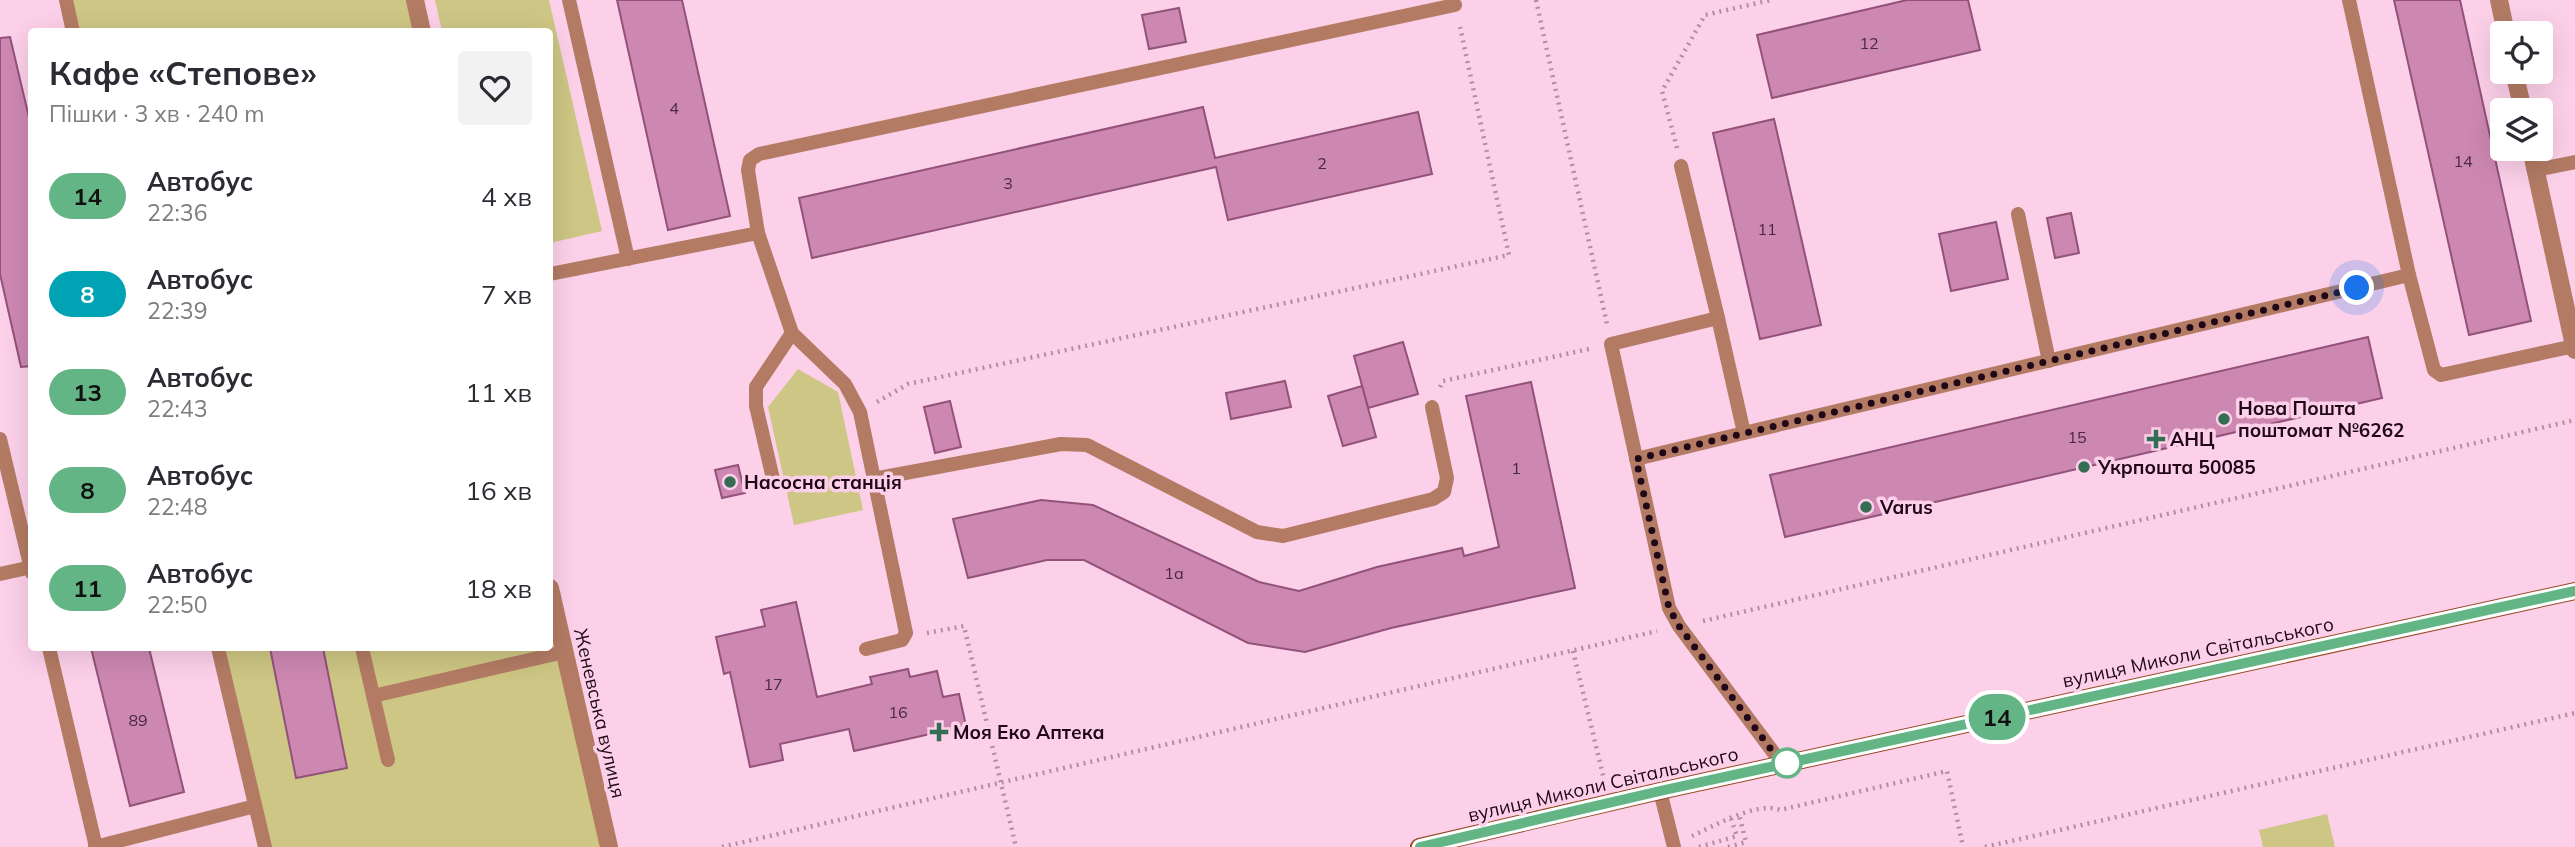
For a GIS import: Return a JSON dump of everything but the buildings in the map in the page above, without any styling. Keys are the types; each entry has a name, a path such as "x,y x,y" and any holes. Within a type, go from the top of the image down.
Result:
{"main road":[{"name":"вулиця Миколи Світальського","path":"1419,847 1660,791 2575,591"}],"street":[{"path":"415,0 421,28"},
{"path":"2499,0 2503,21"},
{"path":"2534,161 2575,348"},
{"name":"Женевська вулиця","path":"553,602 609,847"}],"lane":[{"path":"66,0 72,28"},
{"path":"569,0 628,259"},
{"path":"2349,0 2409,275 2434,370 2441,375 2575,348"},
{"path":"866,649 906,637 860,412 845,384 792,333 758,233 748,170 750,160 759,154 1455,5"},
{"path":"2536,170 2575,162"},
{"path":"1681,166 1744,433"},
{"path":"2018,214 2049,361"},
{"path":"553,273 758,233"},
{"path":"1636,459 2409,275"},
{"path":"1718,318 1611,344 1669,608 1679,626 1782,764"},
{"path":"774,483 756,406 756,387 792,333"},
{"path":"873,479 1061,444 1087,445 1257,532 1283,536 1433,499 1444,492 1447,478 1432,407"},
{"path":"0,439 28,556"},
{"path":"0,574 28,569"},
{"path":"50,651 95,847 256,806"},
{"path":"219,651 265,847"},
{"path":"363,651 388,760"},
{"path":"373,696 564,652"},
{"path":"1660,791 1674,846"}],"path":[{"path":"1432,407 1443,381 1611,344 1536,0"},
{"path":"1681,166 1662,91 1705,15 1771,0"},
{"path":"860,412 908,384 1509,255 1455,5"},
{"path":"722,847 2575,420"},
{"path":"906,637 964,626 1016,847"},
{"path":"1573,651 1604,781"},
{"path":"1985,847 2575,713"},
{"path":"1674,846 1740,815 1771,807 1780,810 1947,771 1963,847"},
{"path":"1728,847 1746,842 1740,815"},
{"path":"1699,847 1737,836 1731,819"}],"shaded area":[{"path":"66,0 415,0 421,28 72,28"},
{"path":"435,0 549,0 602,231 553,242 553,28 441,28"},
{"path":"798,369 838,392 863,510 794,525 768,407"},
{"path":"553,602 609,847 265,847 219,651 553,651"},
{"path":"2327,814 2335,847 2263,847 2259,830"}],"bus line":[{"name":"14","path":"1420,847 1660,791 2575,591"}],"place":[{"name":"Нова Пошта поштомат №6262","path":"2224,419"},
{"name":"АНЦ","path":"2156,439"},
{"name":"Укрпошта 50085","path":"2084,467"},
{"name":"Насосна станція","path":"730,482"},
{"name":"Varus","path":"1866,507"},
{"name":"Моя Еко Аптека","path":"939,732"}],"route":[{"path":"1787,763 1782,764 1679,626 1669,608 1636,459 2357,288"}]}
